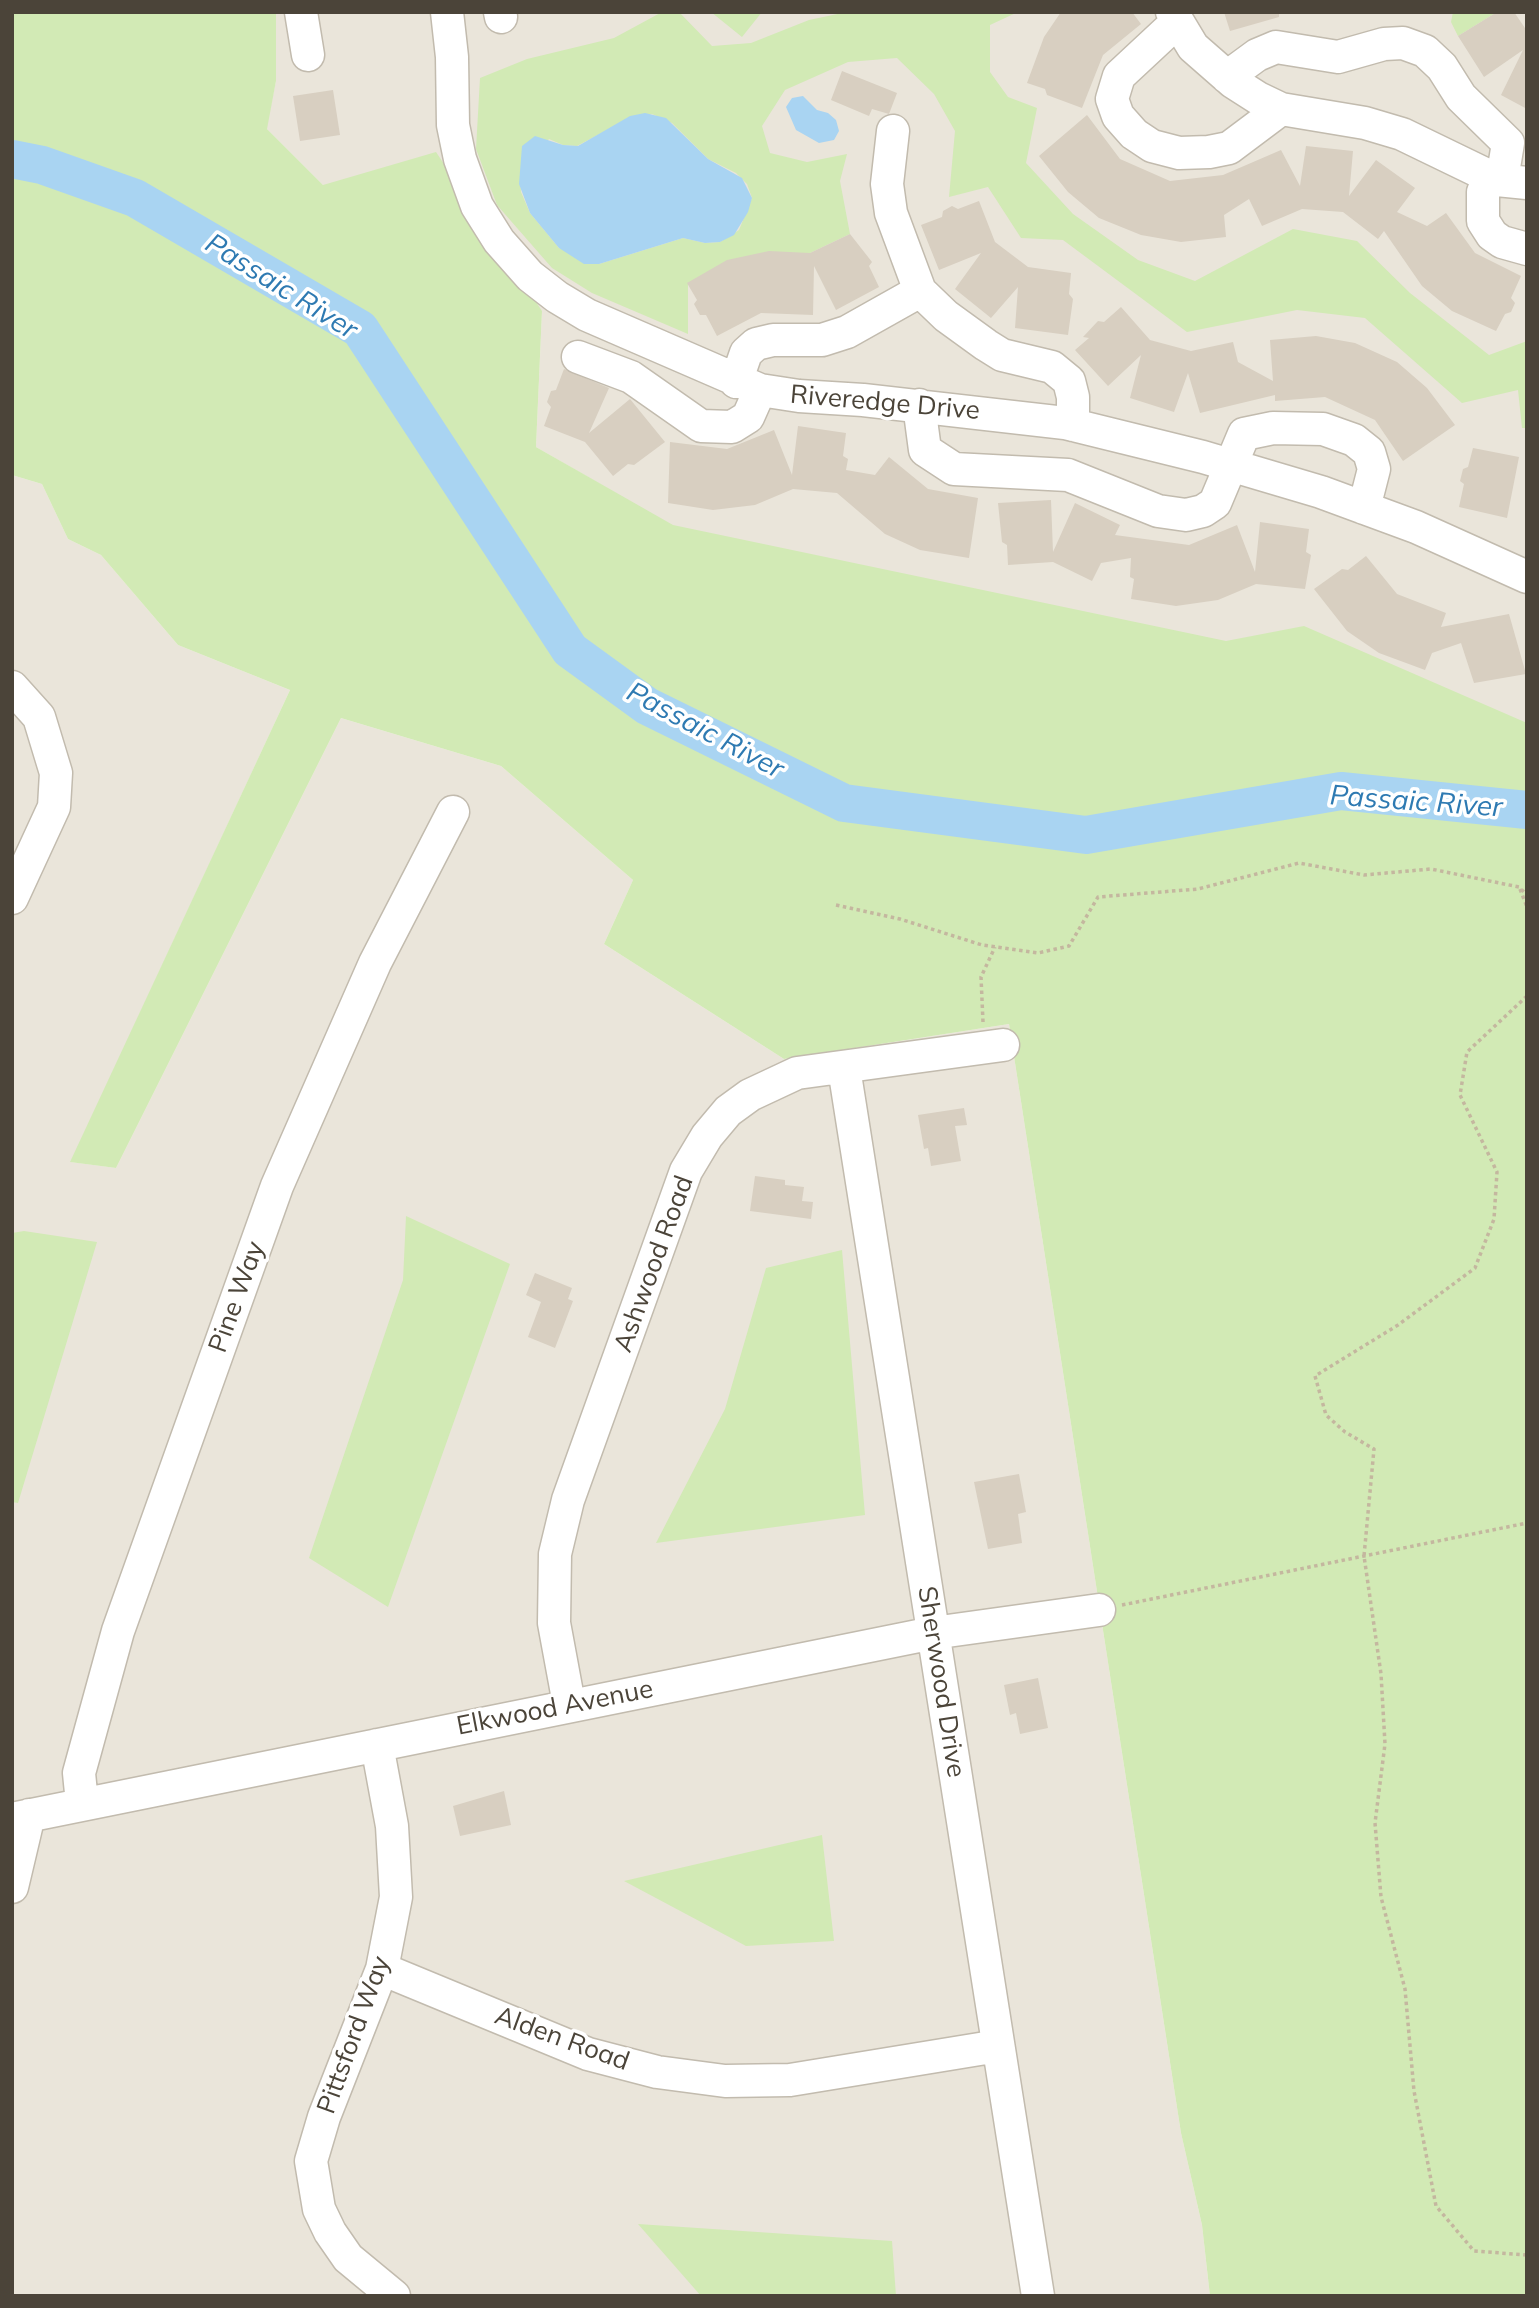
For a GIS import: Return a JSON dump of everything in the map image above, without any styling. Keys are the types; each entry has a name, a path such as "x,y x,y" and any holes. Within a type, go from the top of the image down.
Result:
{"street":[{"path":"302,12 307,55"},
{"name":"Riveredge Drive","path":"447,12 452,57 453,125 460,159 477,206 499,241 530,275 556,297 587,315 748,386 799,397 919,405 1073,425 1230,465 1416,527 1525,573"},
{"path":"1281,108 1229,148 1179,153 1152,146 1133,134 1118,117 1112,99 1119,76 1175,17 1193,47 1227,77 1258,98 1281,108 1365,123 1402,134 1506,180"},
{"path":"1227,77 1257,55 1276,47 1338,57 1384,44 1403,43 1425,51 1443,67 1461,96 1508,143 1506,180"},
{"path":"893,131 887,174 891,213 920,291 946,316 1002,355 1052,367 1069,381 1073,397 1073,425"},
{"path":"1506,180 1483,192 1483,221 1492,235 1502,242 1527,248"},
{"path":"578,357 631,377 701,426 732,428 748,417 746,353 756,344 773,340 822,340 847,332 920,291"},
{"path":"919,405 925,450 954,469 1068,475 1158,511 1186,515 1203,511 1215,503 1239,440 1250,431 1299,427 1323,429 1354,440 1369,452 1374,469 1364,508"},
{"path":"12,687 39,717 56,773 54,807 12,898"},
{"name":"Pine Way","path":"82,1803 79,1773 118,1631 277,1186 375,963 453,812"},
{"name":"Ashwood Road","path":"569,1704 554,1623 555,1554 568,1500 687,1171 707,1136 728,1111 750,1095 797,1073 994,1047"},
{"name":"Sherwood Drive","path":"844,1068 1038,2296"},
{"name":"Elkwood Avenue","path":"20,1817 569,1704 933,1633 1099,1610"},
{"name":"Pittsford Way","path":"377,1745 396,1866 396,1897 382,1969 324,2117 311,2161 319,2209 330,2232 348,2259 394,2296"},
{"path":"12,1887 20,1817"},
{"name":"Alden Road","path":"382,1969 588,2054 657,2072 725,2081 790,2080 998,2046"}],"path":[{"path":"836,905 995,947 1038,953 1069,946 1098,897 1198,889 1299,863 1364,875 1431,869 1519,887 1527,895"},
{"path":"1519,887 1527,907"},
{"path":"994,1047 981,977 995,947"},
{"path":"1527,996 1467,1052 1460,1094 1497,1171 1494,1219 1475,1268 1398,1325 1315,1376 1326,1415 1345,1432 1374,1449 1364,1556 1374,1610 1385,1733 1375,1823 1381,1897 1405,1989 1414,2091 1436,2206 1474,2252 1527,2255"},
{"path":"1099,1610 1527,1523"}],"shaded area":[{"path":"276,12 1527,12 1527,723 1227,642 674,527 536,447 542,311 323,185 266,128 276,81"},
{"path":"12,475 42,484 68,539 101,555 178,645 290,690 71,1162 116,1168 341,718 501,766 633,880 604,944 784,1059 1009,1024 1181,2133 1202,2225 1210,2296 12,2296"}],"green space":[{"path":"12,12 276,12 276,81 267,129 323,185 436,152 542,311 536,447 673,525 1226,641 1304,626 1527,723 1527,2296 1210,2296 1202,2225 1181,2133 1009,1024 784,1059 604,944 633,880 501,766 341,718 116,1168 70,1162 290,690 178,645 101,555 68,539 42,484 12,475"},
{"path":"662,12 679,12 712,46 751,43 809,20 847,12 1018,12 990,25 990,72 1008,97 1037,108 1026,163 1073,214 1138,260 1195,281 1293,229 1357,241 1410,293 1489,355 1527,341 1527,428 1522,428 1518,390 1462,403 1365,318 1297,310 1187,332 1063,240 1021,238 988,187 949,197 955,131 934,94 897,58 848,62 785,90 762,126 770,153 807,162 847,154 840,181 850,234 810,253 688,283 688,334 592,293 552,268 497,205 476,149 480,78 527,59 614,38","holes":["652,114 672,123 708,159 736,173 747,184 752,198 739,230 720,242 705,243 683,238 599,264 559,248 530,213 521,192 520,176 549,139 563,145 577,146 611,128"]},
{"path":"711,12 762,12 742,37"},
{"path":"1453,12 1497,12 1458,36 1451,22"},
{"path":"406,1216 510,1264 388,1607 309,1558 403,1280"},
{"path":"24,1231 97,1242 18,1503 12,1502 12,1233"},
{"path":"842,1250 865,1515 656,1543 725,1409 766,1268"},
{"path":"822,1835 834,1941 746,1946 624,1881"},
{"path":"638,2224 892,2241 896,2296 701,2296"}],"water":[{"path":"803,96 817,110 828,113 836,120 839,131 834,140 819,143 796,130 786,107 792,98"},
{"path":"645,113 666,118 708,159 742,178 752,198 748,212 734,235 720,242 705,243 683,238 599,264 584,264 559,248 530,213 519,184 522,146 535,136 563,145 578,146 630,116"}],"building":[{"path":"1061,12 1132,12 1141,24 1103,55 1082,108 1047,95 1045,89 1027,83 1044,37"},
{"path":"1224,12 1279,12 1279,17 1230,31"},
{"path":"1497,12 1514,12 1527,31 1527,109 1501,95 1523,50 1484,77 1458,36"},
{"path":"842,71 897,93 889,114 872,109 869,116 831,100"},
{"path":"333,90 340,135 300,141 293,96"},
{"path":"1087,115 1120,159 1170,181 1223,175 1281,150 1300,186 1306,146 1353,151 1349,196 1376,160 1415,188 1397,212 1427,226 1446,213 1475,253 1521,276 1511,298 1515,303 1511,312 1505,314 1496,331 1452,311 1422,286 1384,231 1378,239 1343,212 1302,209 1262,226 1249,199 1224,215 1226,237 1181,242 1141,235 1099,218 1068,192 1039,156"},
{"path":"979,201 995,242 1028,267 1071,273 1069,294 1073,299 1068,335 1015,328 1018,287 991,318 955,289 981,253 939,270 921,225 942,217 943,211 952,206 958,209"},
{"path":"850,234 872,262 869,266 879,287 836,310 814,266 813,315 761,313 717,336 706,315 700,315 694,304 697,300 687,283 727,260 769,251 810,253"},
{"path":"1121,307 1150,340 1191,351 1233,342 1238,362 1273,381 1270,340 1316,336 1355,343 1397,362 1427,388 1455,425 1403,461 1375,420 1325,397 1275,401 1275,395 1200,413 1188,373 1174,412 1130,398 1141,355 1108,386 1075,350 1089,338 1083,337 1098,321 1104,322"},
{"path":"564,369 609,388 589,433 630,399 665,442 634,465 628,464 613,476 585,442 544,426 551,407 547,402 551,391 556,390"},
{"path":"798,426 846,433 843,456 848,459 846,470 875,475 889,457 928,489 978,498 969,558 920,550 885,534 837,493 793,489 755,505 713,510 668,503 670,442 727,449 774,430 792,475"},
{"path":"1473,448 1519,457 1507,518 1459,507 1464,484 1460,481 1463,469 1468,467"},
{"path":"1051,500 1053,552 1075,503 1120,525 1115,535 1189,545 1237,525 1255,572 1260,522 1309,529 1306,552 1311,555 1305,589 1256,584 1218,600 1176,606 1131,599 1134,579 1130,577 1131,558 1101,563 1092,581 1053,562 1008,565 1007,545 1002,542 998,503"},
{"path":"1366,556 1397,594 1446,613 1441,627 1509,614 1526,674 1474,683 1461,643 1432,653 1425,670 1379,653 1347,631 1314,589 1342,569 1348,570"},
{"path":"964,1108 967,1125 955,1126 961,1161 931,1166 928,1148 924,1149 918,1115"},
{"path":"755,1176 785,1180 785,1185 804,1187 802,1201 813,1202 811,1219 750,1211"},
{"path":"535,1273 572,1288 568,1299 573,1301 555,1348 528,1337 541,1302 526,1295"},
{"path":"1019,1474 1026,1512 1018,1514 1022,1543 988,1549 974,1482"},
{"path":"1038,1678 1048,1728 1020,1734 1016,1713 1010,1715 1004,1685"},
{"path":"504,1791 511,1825 460,1836 453,1806"}],"waterway":[{"name":"Passaic River","path":"12,159 42,165 135,198 360,329 570,650 647,706 844,803 1086,835 1341,791 1527,810"}]}
